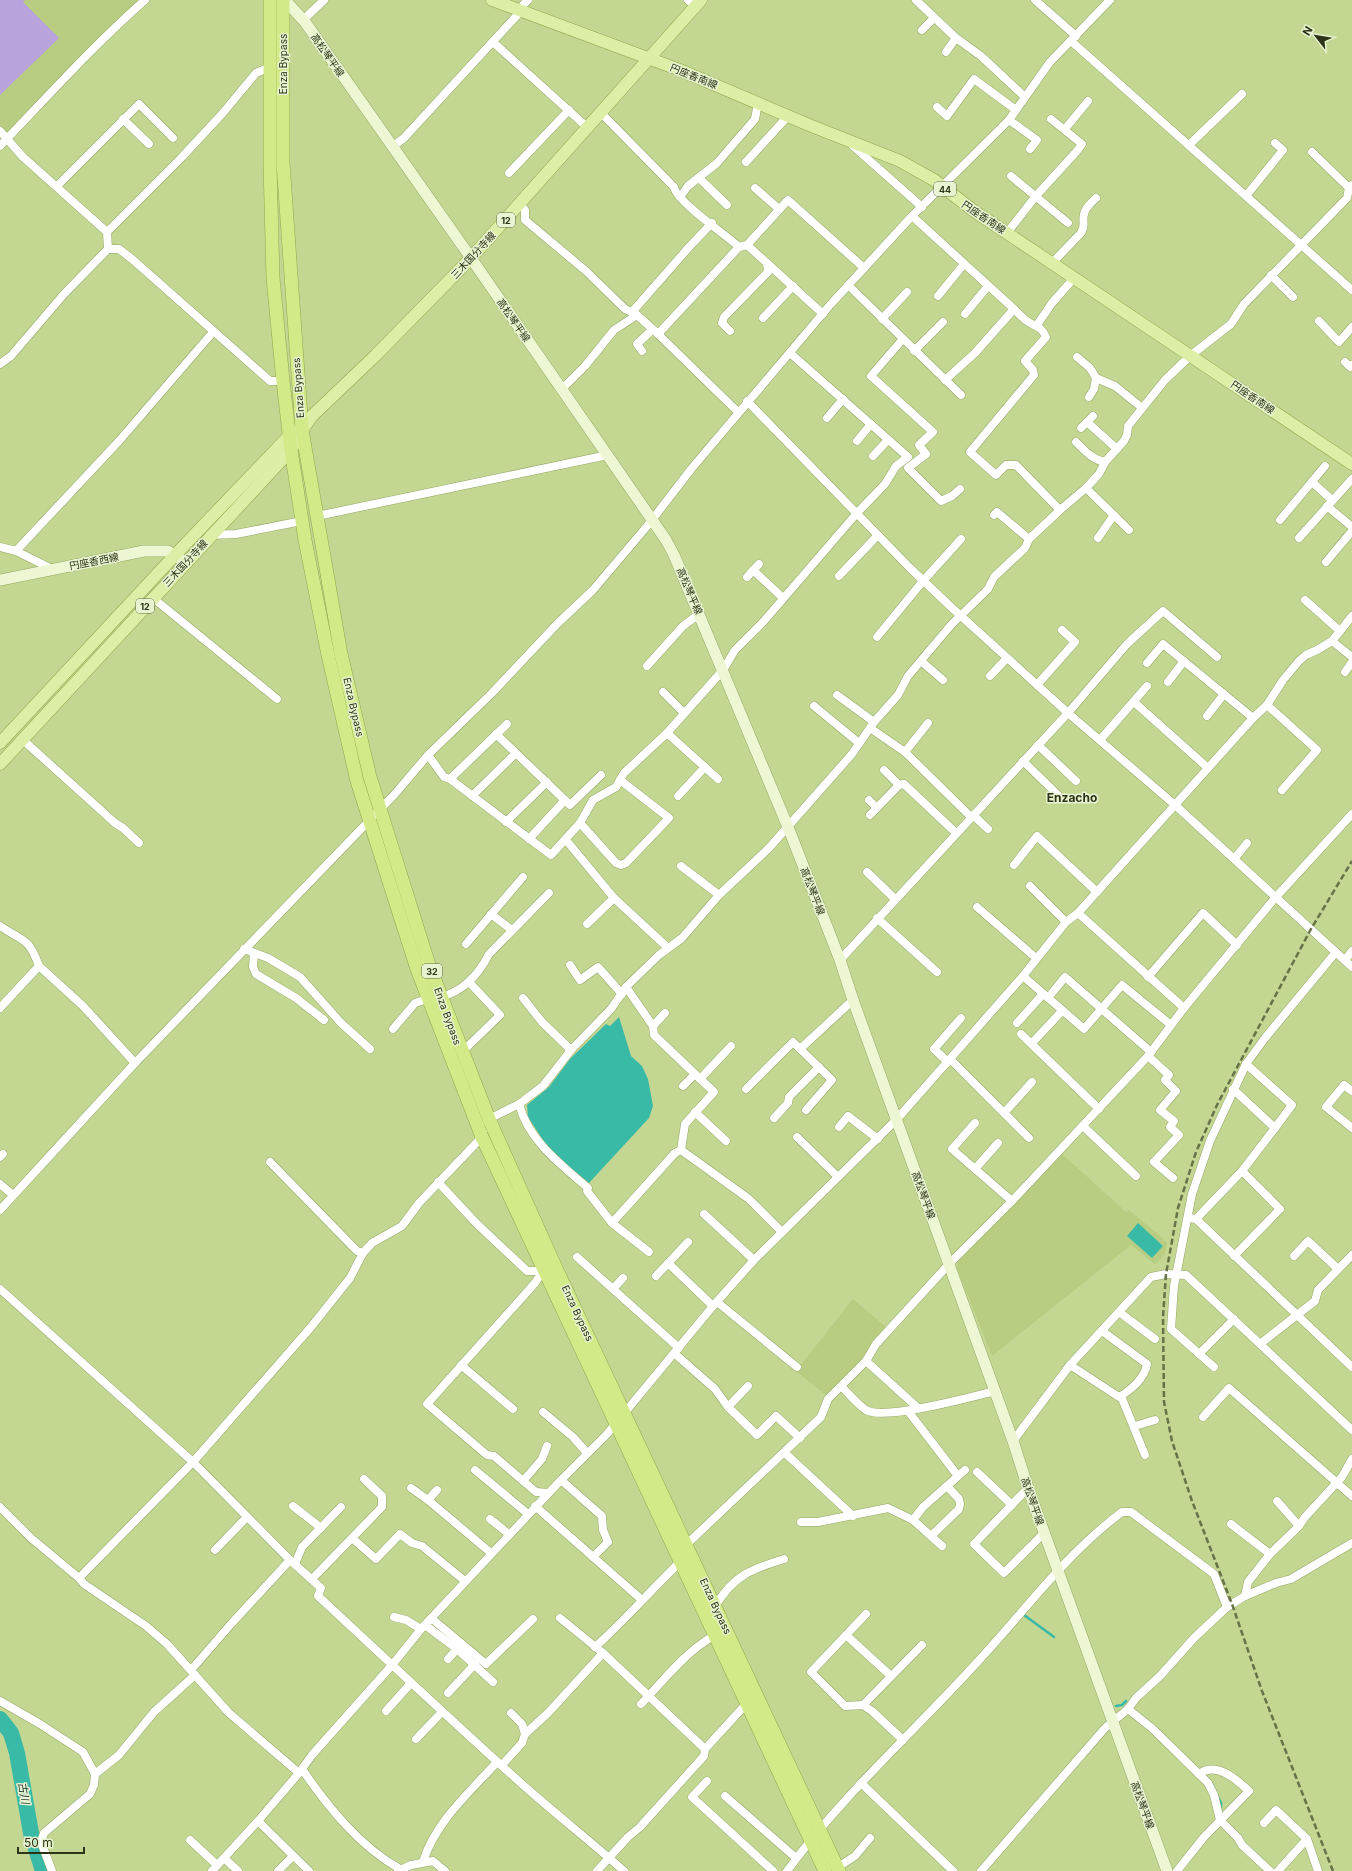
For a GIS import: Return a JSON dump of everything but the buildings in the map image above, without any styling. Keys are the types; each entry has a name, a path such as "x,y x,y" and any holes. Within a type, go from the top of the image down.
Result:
{"highway":[{"name":"Enza Bypass","path":"270,0 270,164 273,278 283,381 317,516 341,654 370,777 429,965 462,1052 549,1268 616,1425 825,1871"},
{"name":"Enza Bypass","path":"284,0 283,163 296,432 291,450 302,522 328,655 358,781 369,820 427,998 482,1137 625,1414 839,1869"}],"main road":[{"name":"高松琴平線","path":"284,0 303,20 471,258 652,519 674,555 788,827 840,960 853,1000 1013,1441 1044,1533 1167,1871"},
{"name":"円座香南線","path":"492,0 680,70 788,116 906,163 1007,233 1352,464"},
{"name":"三木国分寺線","path":"0,743 175,554 312,416 376,355 471,258 588,128 694,2"},
{"name":"三木国分寺線","path":"0,764 210,535 291,450"},
{"name":"円座香西線","path":"0,580 144,551 168,551 175,554 185,562"}],"street":[{"path":"0,146 50,96 90,50 145,0"},
{"path":"303,20 324,0"},
{"path":"392,147 404,138 493,42 521,11 523,5 528,0"},
{"path":"916,0 956,38 981,56 1025,97"},
{"path":"1035,0 1074,39 1188,144 1352,290"},
{"path":"0,1210 12,1194 134,1063 380,809 428,755 492,693 557,624 593,590 738,412 848,285 912,216 943,188 1009,120 1050,62 1074,39 1110,0"},
{"path":"922,30 934,18"},
{"path":"946,52 956,38"},
{"path":"493,42 559,100 588,128"},
{"path":"107,232 222,114 256,73 270,67"},
{"path":"937,107 947,116 974,80 1016,110"},
{"path":"1188,144 1242,94"},
{"path":"1065,129 1088,101"},
{"path":"680,197 688,186 717,163 754,119 758,103"},
{"path":"57,186 139,104 173,138"},
{"path":"509,173 569,110"},
{"path":"601,113 674,187 680,197 739,247"},
{"path":"746,162 788,116"},
{"path":"123,119 149,144"},
{"path":"1007,233 1035,197 1078,151 1082,144 1051,119"},
{"path":"1009,120 1037,140 1030,149"},
{"path":"0,131 23,157 107,232 108,249"},
{"path":"847,140 882,173 922,206"},
{"path":"1246,196 1283,150 1275,143"},
{"path":"80,1578 193,1462 311,1327 350,1278 363,1253 372,1243 402,1226 419,1203 482,1137 489,1119 519,1104 543,1086 571,1050 611,1009 624,990 667,947 682,938 719,896 754,865 843,764 872,725 898,695 908,676 951,625 961,617 988,589 994,577 1024,548 1029,539 1086,488 1099,474 1106,462 1127,435 1128,426 1141,407 1165,380 1190,356 1231,324 1244,304 1300,244 1347,198 1350,186 1312,152"},
{"path":"1011,176 1068,223"},
{"path":"699,178 727,205"},
{"path":"755,188 779,210"},
{"path":"1052,263 1081,233 1084,228 1083,216 1085,211 1096,198"},
{"path":"642,351 638,344 655,332 739,247 747,245 788,200 864,268"},
{"path":"520,204 525,210 525,220 586,271 625,309 635,314 655,332 738,412"},
{"path":"912,216 1014,310 1030,322 1037,325 1044,332 1046,337 1025,362 1033,370 1034,375 970,452 996,475 1006,465 1016,465 1060,510"},
{"path":"562,389 584,366 614,330 635,314 690,246 712,223"},
{"path":"747,245 823,314"},
{"path":"0,364 11,356 64,294 108,249 119,249 200,318 213,332 270,381 283,381"},
{"path":"730,331 722,323 724,317 768,272 767,263"},
{"path":"938,296 964,264"},
{"path":"1272,275 1293,297"},
{"path":"1037,325 1063,288 1074,278"},
{"path":"848,285 902,340 961,395"},
{"path":"763,318 793,286"},
{"path":"965,314 988,286"},
{"path":"882,319 907,292"},
{"path":"945,380 975,353 1014,310"},
{"path":"1319,321 1339,342 1352,327"},
{"path":"914,351 942,322"},
{"path":"16,551 119,441 213,332"},
{"path":"902,340 871,376 933,432 919,445 926,454 908,468 941,501 952,496 960,489"},
{"path":"428,755 444,777 450,779 551,855 580,823 593,800 616,787 624,773 667,733 723,670 735,650 764,621 857,513 885,484 896,466 908,457 790,353"},
{"path":"1077,357 1090,368 1096,378 1115,386 1141,407"},
{"path":"1089,396 1094,389 1096,378"},
{"path":"827,418 843,399"},
{"path":"748,401 923,581 961,617 1068,713 1175,805 1274,898 1352,967"},
{"path":"1081,428 1090,419 1117,449"},
{"path":"856,441 871,424"},
{"path":"873,456 888,440"},
{"path":"1076,442 1087,453 1099,461 1106,462"},
{"path":"317,516 608,455"},
{"path":"1280,520 1325,466"},
{"path":"1299,538 1352,479"},
{"path":"1312,482 1329,503 1352,527"},
{"path":"1086,488 1129,530"},
{"path":"994,515 997,512 1029,539"},
{"path":"1098,538 1114,515"},
{"path":"210,535 236,534 302,522"},
{"path":"1326,562 1352,531"},
{"path":"839,576 878,535"},
{"path":"877,637 923,581 961,539"},
{"path":"0,547 16,551 52,569"},
{"path":"759,564 750,573 783,598"},
{"path":"153,598 277,699"},
{"path":"1305,600 1340,631"},
{"path":"840,960 877,918 1068,713 1127,644 1164,610 1217,657"},
{"path":"647,666 684,626 699,614"},
{"path":"190,1840 215,1868 258,1821 301,1771 312,1755 464,1581 548,1493 616,1425 715,1304 754,1260 897,1119 1023,976 1066,922 1078,914 1253,718 1267,705 1283,680 1299,662 1306,655 1332,641 1352,616"},
{"path":"1037,685 1075,642 1062,630"},
{"path":"1332,641 1352,657"},
{"path":"1147,663 1163,644 1253,718"},
{"path":"990,676 1007,658"},
{"path":"921,661 943,680"},
{"path":"1168,682 1184,661"},
{"path":"1345,672 1352,662"},
{"path":"1100,740 1147,686"},
{"path":"663,692 684,713"},
{"path":"1207,716 1224,694"},
{"path":"837,695 905,752 972,816 988,829"},
{"path":"1134,702 1208,768"},
{"path":"1267,705 1317,750 1282,790"},
{"path":"814,706 859,743"},
{"path":"905,752 928,723"},
{"path":"450,779 507,724"},
{"path":"667,733 718,779"},
{"path":"496,734 570,805 601,775"},
{"path":"23,740 114,823 123,828 139,843"},
{"path":"1038,745 1076,780"},
{"path":"472,796 516,753"},
{"path":"1023,761 1058,795"},
{"path":"678,796 705,767"},
{"path":"884,770 899,785"},
{"path":"580,823 616,863 621,865 626,863 670,818 620,780"},
{"path":"506,822 547,782"},
{"path":"870,815 899,785 904,784 956,833"},
{"path":"529,839 565,800"},
{"path":"870,800 877,808"},
{"path":"687,1544 821,1417 828,1399 842,1387 866,1361 876,1344 949,1264 1012,1201 1149,1054 1184,1008 1274,898 1352,814"},
{"path":"1014,866 1037,836 1097,892"},
{"path":"566,840 614,898 667,947"},
{"path":"1234,859 1247,843"},
{"path":"681,866 719,896"},
{"path":"867,872 895,899"},
{"path":"466,944 523,877"},
{"path":"1030,886 1066,922"},
{"path":"441,996 454,993 469,982 484,965 488,954 549,893"},
{"path":"587,924 614,898"},
{"path":"977,907 1036,958"},
{"path":"491,914 512,930"},
{"path":"1078,914 1184,1008"},
{"path":"1148,977 1203,914 1237,945"},
{"path":"877,918 937,972"},
{"path":"0,926 26,941 33,950 39,966 83,1006 134,1063"},
{"path":"244,949 268,958 300,977 341,1023 370,1049"},
{"path":"1344,960 1352,951"},
{"path":"1214,1367 1171,1329 1174,1286 1192,1218 1192,1194 1210,1141 1246,1064 1264,1038 1336,952"},
{"path":"254,954 253,968 256,974 296,998 324,1020"},
{"path":"570,965 580,980 598,967 624,990 653,1026 654,1035 714,1092 685,1124 681,1150"},
{"path":"0,1008 39,966"},
{"path":"1023,976 1084,1029 1122,985 1171,1025"},
{"path":"1017,1023 1065,977 1102,1009 1149,1054 1169,1075 1166,1080 1176,1090 1160,1110 1174,1121 1170,1127 1178,1135 1154,1162 1173,1178"},
{"path":"462,1052 500,1015 469,982"},
{"path":"393,1029 415,1003 427,998"},
{"path":"523,998 542,1022 571,1050"},
{"path":"800,1049 853,1000"},
{"path":"1032,1043 1062,1011"},
{"path":"653,1026 665,1013"},
{"path":"961,1018 934,1049 949,1061 1029,1138"},
{"path":"1021,1034 1099,1109"},
{"path":"746,1089 793,1042 832,1080 806,1110"},
{"path":"683,1086 697,1076 731,1046"},
{"path":"1192,1218 1242,1171 1292,1105 1246,1064"},
{"path":"774,1118 788,1103 789,1098 818,1067"},
{"path":"1004,1113 1032,1082"},
{"path":"1352,1091 1344,1085 1326,1107 1352,1128"},
{"path":"1233,1089 1275,1128"},
{"path":"519,1104 523,1118 540,1143 559,1163 588,1188 587,1190 612,1223 649,1252"},
{"path":"695,1112 726,1141"},
{"path":"839,1127 848,1116 878,1139"},
{"path":"975,1123 952,1150 1012,1201"},
{"path":"1083,1126 1136,1176"},
{"path":"797,1137 838,1177"},
{"path":"975,1169 998,1143"},
{"path":"612,1223 675,1153 681,1150"},
{"path":"681,1150 749,1198 782,1232"},
{"path":"270,1162 357,1251 363,1253"},
{"path":"1234,1256 1280,1209 1242,1171"},
{"path":"438,1182 476,1223 527,1271 549,1268"},
{"path":"0,1184 12,1194"},
{"path":"704,1214 754,1260"},
{"path":"1192,1218 1352,1367"},
{"path":"1294,1256 1308,1241 1338,1269"},
{"path":"656,1276 688,1242"},
{"path":"1260,1344 1315,1301 1318,1290 1352,1255"},
{"path":"577,1257 613,1289 677,1351 715,1389 728,1407 757,1435 776,1416 800,1438"},
{"path":"668,1263 715,1304 797,1367"},
{"path":"548,1493 536,1492 494,1456 487,1455 427,1404 549,1268"},
{"path":"1013,1441 1070,1365 1151,1277 1178,1274 1186,1275 1352,1430"},
{"path":"613,1289 623,1278"},
{"path":"0,1289 193,1462 292,1562 321,1588 318,1596 393,1664 442,1712 469,1734 499,1764 624,1871"},
{"path":"1119,1312 1155,1339"},
{"path":"1199,1354 1234,1319"},
{"path":"1070,1365 1119,1397 1130,1390 1146,1371 1147,1364 1102,1331"},
{"path":"866,1361 918,1408"},
{"path":"461,1365 513,1408"},
{"path":"728,1407 748,1386"},
{"path":"842,1387 866,1410 874,1413 908,1411 995,1391"},
{"path":"1203,1417 1230,1388 1336,1484 1352,1496"},
{"path":"1121,1396 1135,1426 1145,1455"},
{"path":"908,1411 958,1476"},
{"path":"543,1412 573,1437 587,1453"},
{"path":"1135,1426 1155,1420"},
{"path":"523,1481 542,1459 547,1446"},
{"path":"785,1452 853,1516"},
{"path":"1245,1596 1248,1582 1270,1554 1300,1526 1305,1517 1336,1484 1352,1459"},
{"path":"475,1470 528,1514"},
{"path":"913,1520 923,1507 965,1470"},
{"path":"977,1472 1012,1505"},
{"path":"312,1580 382,1507 382,1496 364,1479"},
{"path":"561,1480 602,1516 603,1530 608,1542 593,1558"},
{"path":"931,1536 959,1509 959,1499 947,1486"},
{"path":"411,1488 428,1500 491,1553"},
{"path":"1028,1488 974,1544 1004,1573 1044,1533"},
{"path":"428,1500 437,1490"},
{"path":"1277,1501 1300,1526"},
{"path":"293,1506 321,1528"},
{"path":"536,1506 642,1600"},
{"path":"0,1507 30,1538 80,1578 84,1584 146,1626 167,1644 240,1724 301,1771 347,1827 399,1870 423,1862 433,1861 444,1871"},
{"path":"95,1774 119,1755 154,1712 193,1672 231,1624 292,1562 302,1547 341,1507"},
{"path":"801,1522 818,1522 888,1508 913,1520 942,1546"},
{"path":"787,1871 796,1858 861,1783 981,1658 1058,1570 1122,1512 1131,1512 1214,1574 1227,1607"},
{"path":"215,1550 247,1517"},
{"path":"490,1519 509,1534"},
{"path":"1231,1524 1270,1554"},
{"path":"352,1538 376,1559 400,1534 412,1543 422,1546 464,1581"},
{"path":"980,1871 1113,1720 1128,1710 1136,1698 1161,1675 1194,1638 1227,1607 1245,1596 1276,1583 1291,1579 1352,1543"},
{"path":"716,1605 724,1591 751,1570 784,1560"},
{"path":"595,1647 631,1614 642,1600 680,1562"},
{"path":"866,1614 811,1672 845,1706 863,1705 872,1711 903,1740"},
{"path":"394,1617 423,1627 457,1649 493,1682"},
{"path":"431,1618 486,1664 533,1619"},
{"path":"560,1618 603,1653 705,1749"},
{"path":"641,1704 667,1678 677,1664 702,1643 715,1635"},
{"path":"846,1635 891,1676"},
{"path":"863,1705 922,1644"},
{"path":"448,1659 457,1649"},
{"path":"423,1862 430,1844 448,1816 499,1764 522,1743 525,1734 548,1713 603,1653"},
{"path":"448,1693 475,1664"},
{"path":"386,1711 411,1683"},
{"path":"0,1701 23,1713 83,1752 95,1774 94,1785 90,1794 44,1833 41,1842 52,1871"},
{"path":"597,1871 608,1857 640,1828 704,1756 705,1749 747,1703"},
{"path":"1128,1710 1153,1730 1208,1783 1214,1795 1220,1820 1238,1838 1242,1845 1270,1871"},
{"path":"416,1740 442,1712"},
{"path":"511,1713 522,1724 525,1734"},
{"path":"1177,1871 1220,1820 1249,1791 1222,1771 1215,1769 1204,1770 1199,1774"},
{"path":"707,1781 692,1797 773,1871"},
{"path":"861,1783 953,1871"},
{"path":"724,1796 796,1858"},
{"path":"1264,1823 1276,1810 1307,1839 1318,1871"},
{"path":"258,1821 309,1871"},
{"path":"839,1869 855,1856 870,1838"},
{"path":"1278,1871 1307,1839"},
{"path":"278,1871 293,1856"},
{"path":"224,1858 238,1871"}],"shaded area":[{"path":"0,0 142,0 87,48 8,135 0,128"},
{"path":"0,0 25,0 23,2 59,38 0,95"},
{"path":"1062,1154 1126,1212 1129,1210 1167,1242 1165,1254 1155,1264 1131,1245 992,1356 957,1268 958,1262"},
{"path":"853,1299 887,1328 870,1346 865,1360 827,1396 796,1371"}],"water":[{"path":"619,1017 631,1056 642,1066 648,1079 653,1106 649,1118 588,1184 563,1163 547,1146 528,1117 527,1105 549,1087 570,1059 606,1024 610,1026"},
{"path":"1138,1223 1163,1246 1152,1258 1127,1236"}],"waterway":[{"path":"1024,1615 1054,1637"},
{"path":"1116,1706 1122,1705 1126,1701"},
{"name":"古川","path":"0,1719 11,1733 17,1753 31,1833 43,1871"},
{"path":"1211,1782 1221,1803 1221,1809"}],"railway":[{"path":"1333,1871 1262,1691 1232,1604 1192,1501 1172,1441 1164,1402 1163,1317 1166,1274 1178,1208 1196,1152 1217,1105 1311,929 1352,861"}],"district":[{"name":"Enzacho","path":"1072,797"}]}
